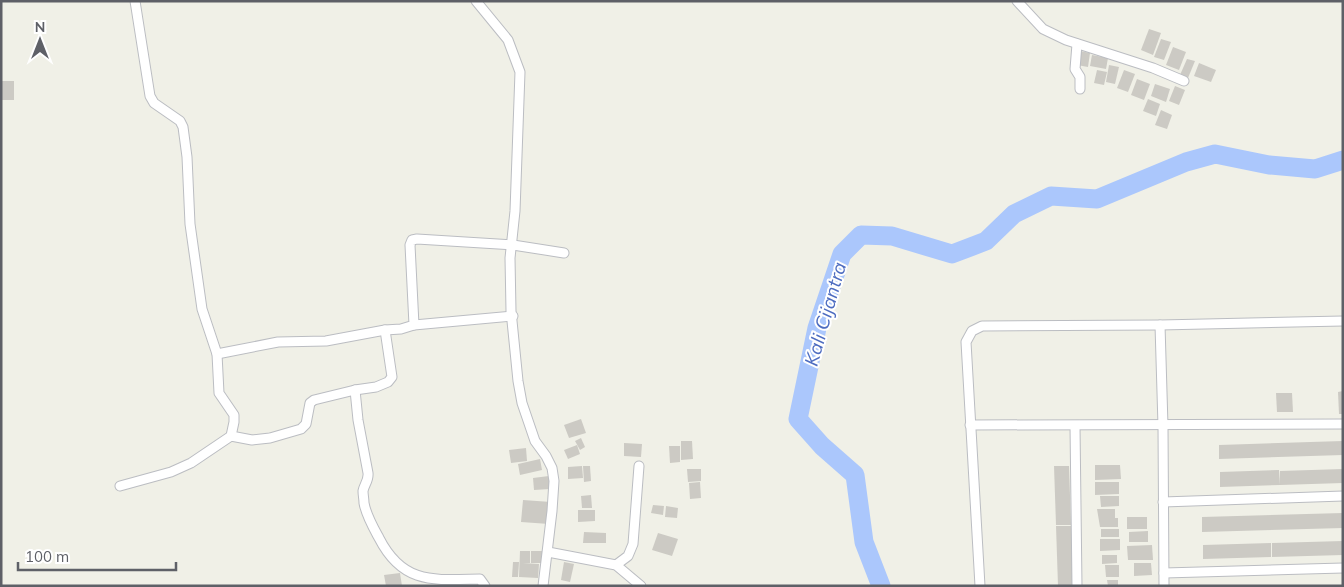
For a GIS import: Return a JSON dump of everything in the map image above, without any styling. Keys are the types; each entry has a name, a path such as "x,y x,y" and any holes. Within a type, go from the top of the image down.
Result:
{"street":[{"path":"120,486 170,472 191,463 231,436 234,422 234,416 219,393 217,354 202,309 190,224 187,157 183,127 180,121 154,103 150,96 135,1"},
{"path":"476,1 508,40 520,72 513,245 510,266 518,381 522,403 535,441 552,468 554,481 543,586"},
{"path":"1017,1 1043,29 1078,44 1153,68 1184,81"},
{"path":"1078,44 1075,69 1080,77 1080,90"},
{"path":"414,325 410,245 412,240 513,245 564,253"},
{"path":"217,354 278,342 326,341 385,330 401,329 414,325 513,316"},
{"path":"980,586 966,342 972,331 982,326 1343,321"},
{"path":"1160,325 1164,586"},
{"path":"231,436 252,440 270,438 301,429 306,424 310,403 322,398 386,384 392,377 385,330"},
{"path":"355,390 358,420 369,478 363,490 365,510 388,553 397,564 418,576 440,580 480,579 485,586"},
{"path":"970,425 1163,426 1343,424"},
{"path":"1075,426 1077,586"},
{"path":"616,565 628,556 632,544 639,466"},
{"path":"1163,502 1343,496"},
{"path":"548,552 616,565 642,586"},
{"path":"1164,573 1343,568"}],"building":[{"path":"1149,29 1161,33 1153,55 1141,50"},
{"path":"1161,39 1171,42 1164,60 1154,57"},
{"path":"1173,47 1186,52 1179,70 1166,65"},
{"path":"1080,51 1090,53 1088,67 1077,65"},
{"path":"1092,55 1108,58 1106,69 1090,66"},
{"path":"1187,59 1195,61 1188,78 1180,75"},
{"path":"1199,63 1216,70 1211,82 1194,76"},
{"path":"1109,65 1119,67 1115,84 1106,82"},
{"path":"1097,70 1107,72 1104,85 1094,83"},
{"path":"1124,70 1135,74 1128,92 1117,88"},
{"path":"1137,79 1150,84 1144,100 1131,95"},
{"path":"1,81 14,81 14,100 1,100"},
{"path":"1155,84 1170,89 1166,102 1151,96"},
{"path":"1175,86 1185,90 1179,105 1169,101"},
{"path":"1148,99 1160,104 1156,116 1143,111"},
{"path":"1161,110 1172,115 1167,129 1155,125"},
{"path":"1343,391 1343,414 1339,414 1338,392"},
{"path":"1276,393 1292,393 1293,412 1277,412"},
{"path":"581,419 586,433 569,438 564,425"},
{"path":"581,438 585,447 580,450 575,441"},
{"path":"681,441 692,441 693,459 681,460"},
{"path":"1343,441 1343,455 1219,459 1219,445"},
{"path":"624,443 642,444 641,457 624,456"},
{"path":"577,445 580,454 568,459 564,450"},
{"path":"669,446 680,446 680,462 670,463"},
{"path":"526,448 527,461 511,463 509,450"},
{"path":"540,459 542,470 520,475 518,464"},
{"path":"1095,465 1120,465 1121,479 1095,480"},
{"path":"582,466 583,478 568,479 568,467"},
{"path":"583,466 590,466 591,481 584,482"},
{"path":"1054,466 1069,466 1071,525 1056,525"},
{"path":"687,469 701,469 701,481 688,482"},
{"path":"1343,469 1343,483 1280,485 1280,471"},
{"path":"1279,470 1280,485 1220,487 1220,472"},
{"path":"549,476 550,489 534,490 533,478"},
{"path":"700,482 701,498 690,499 689,483"},
{"path":"1095,482 1119,482 1119,494 1095,495"},
{"path":"591,495 592,508 582,508 581,496"},
{"path":"1100,496 1119,496 1119,506 1101,507"},
{"path":"523,500 551,502 549,524 521,522"},
{"path":"653,505 664,506 663,515 651,513"},
{"path":"666,506 678,508 677,518 665,517"},
{"path":"1097,509 1115,509 1118,527 1100,527"},
{"path":"578,510 595,510 595,521 578,522"},
{"path":"1343,513 1343,528 1202,532 1202,517"},
{"path":"1127,517 1147,517 1147,529 1127,529"},
{"path":"1056,526 1071,526 1073,586 1058,586"},
{"path":"1101,529 1119,529 1119,537 1101,537"},
{"path":"1148,531 1148,542 1129,542 1129,532"},
{"path":"584,532 606,533 606,543 583,543"},
{"path":"658,533 678,539 672,556 652,550"},
{"path":"1100,539 1120,539 1120,550 1100,551"},
{"path":"1343,541 1343,555 1272,557 1272,543"},
{"path":"1271,543 1271,557 1203,559 1203,545"},
{"path":"1152,545 1153,560 1128,560 1127,546"},
{"path":"520,551 530,551 530,563 523,563 539,564 538,578 519,577"},
{"path":"531,551 542,551 542,563 531,563"},
{"path":"1102,555 1117,555 1117,563 1102,564"},
{"path":"513,562 519,562 518,577 512,577"},
{"path":"564,562 574,564 570,582 561,580"},
{"path":"1134,563 1151,563 1152,575 1134,576"},
{"path":"1105,565 1119,565 1119,577 1106,577"},
{"path":"400,573 402,586 386,586 384,575"},
{"path":"1107,580 1118,580 1118,586 1108,586"}],"waterway":[{"name":"Kali Cijantra","path":"881,586 864,542 855,475 822,446 798,419 817,328 842,254 861,235 892,236 952,254 986,241 1014,214 1051,196 1097,199 1186,162 1215,154 1269,165 1315,169 1343,160"}]}
